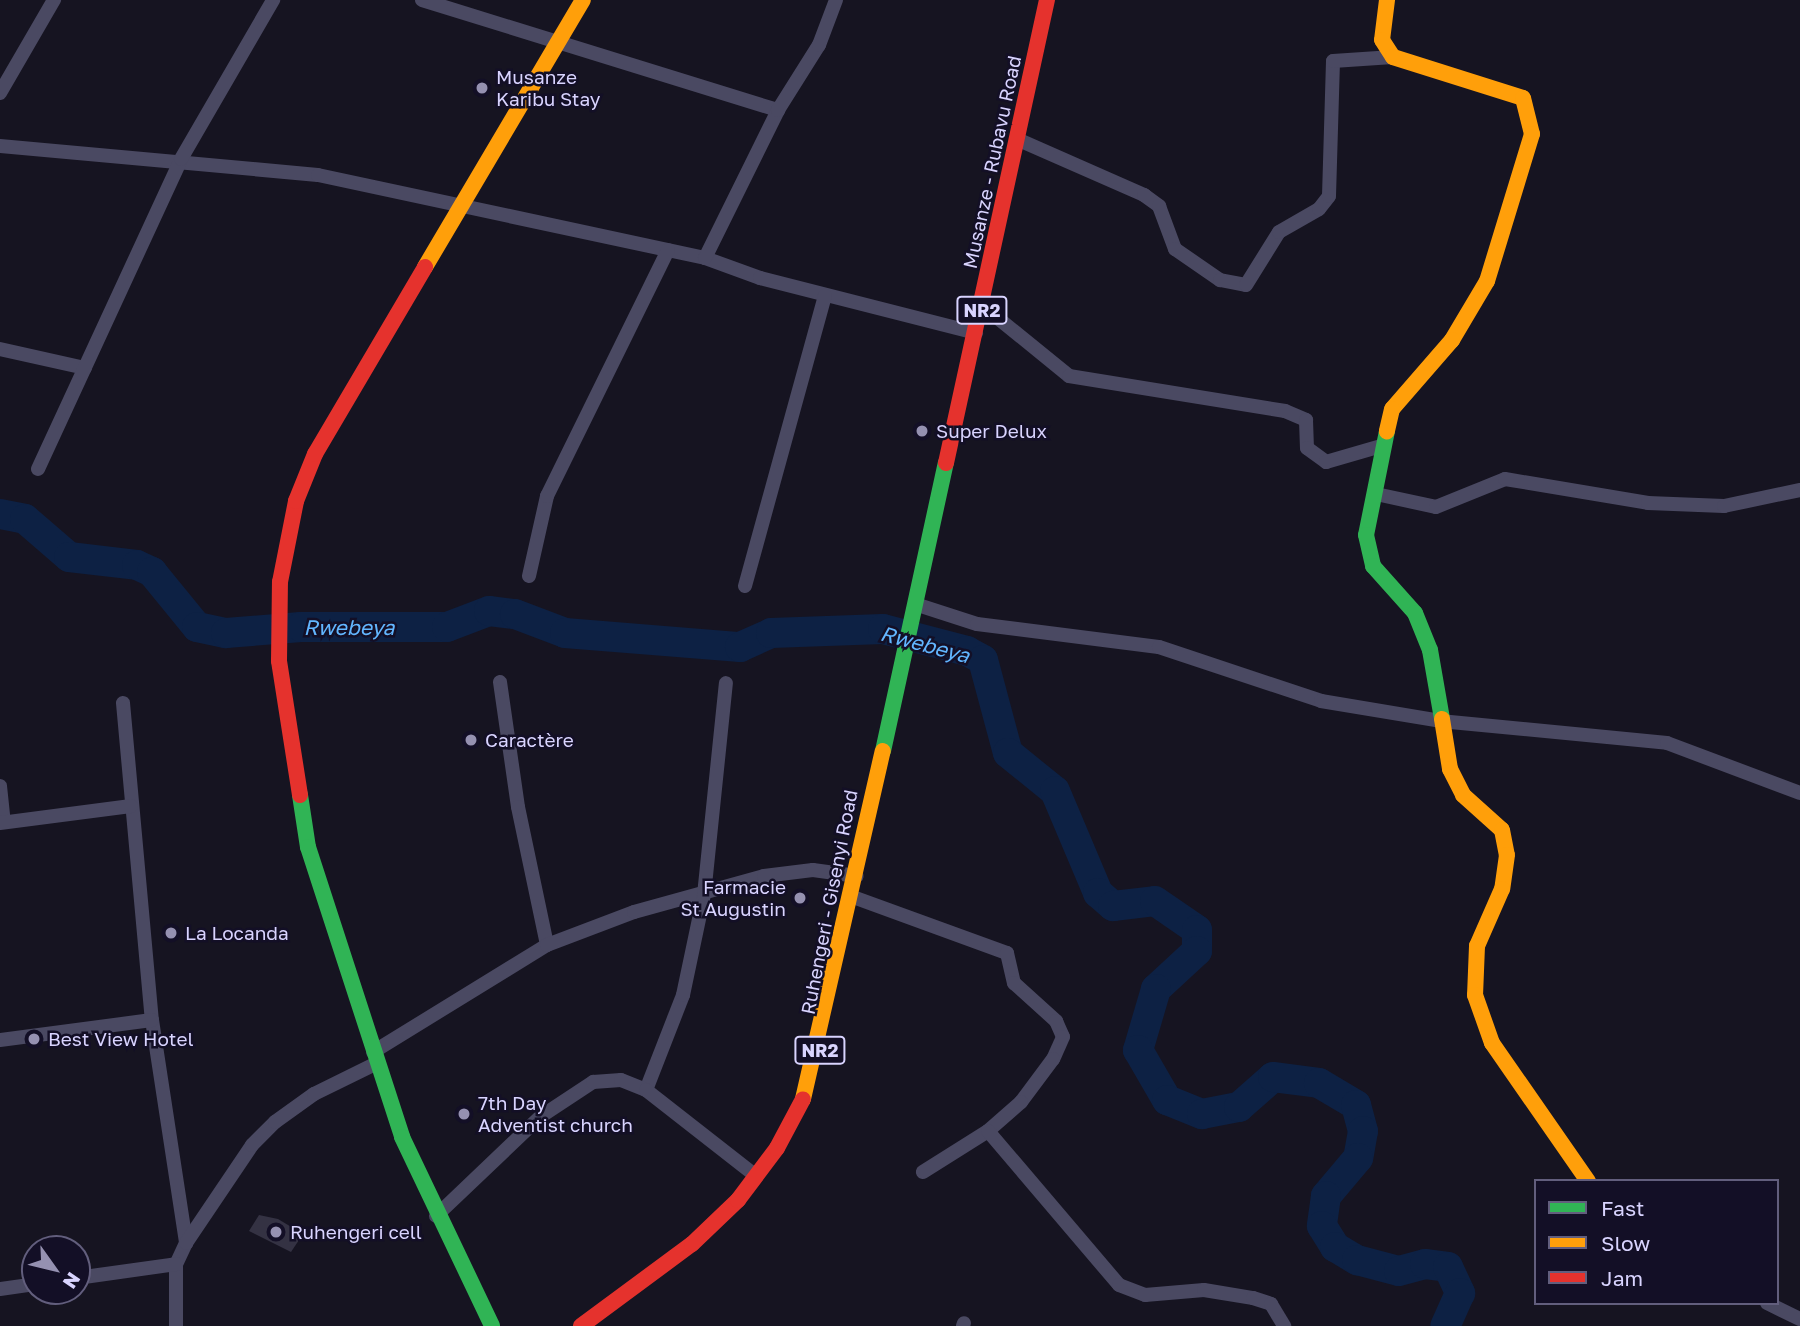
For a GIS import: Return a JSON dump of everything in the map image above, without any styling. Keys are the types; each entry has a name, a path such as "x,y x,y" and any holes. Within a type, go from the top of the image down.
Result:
{"main road":[{"path":"492,1326 436,1216 375,1058 308,847 279,661 280,582 296,501 315,454 583,0"},
{"name":"Musanze - Rubavu Road","path":"914,612 1019,141 1047,0"},
{"path":"1387,0 1382,40 1393,57 1523,98 1532,134 1487,281 1452,340 1392,409 1366,535 1373,566 1420,625 1430,650 1450,769 1463,795 1502,830 1507,855 1502,889 1477,946 1475,995 1492,1043 1587,1179"},
{"name":"Ruhengeri - Gisenyi Road","path":"581,1326 692,1244 756,1176 808,1088 853,897 914,612"}],"street":[{"path":"0,93 54,0"},
{"path":"38,470 181,159 273,0"},
{"path":"422,0 778,110"},
{"path":"705,258 778,110 819,45 836,0"},
{"path":"1019,141 1144,195 1159,206 1175,249 1220,280 1246,285 1279,232 1320,209 1329,196 1333,61 1393,57"},
{"path":"0,146 181,159 318,175 705,258 825,296 976,333"},
{"path":"530,576 547,496 668,250"},
{"path":"745,586 825,296"},
{"path":"983,306 1069,376 1285,411 1306,420 1307,448 1326,462 1385,445"},
{"path":"0,349 85,368"},
{"path":"1376,494 1436,507 1505,479 1648,503 1724,506 1800,490"},
{"path":"914,612 977,624 1159,647 1321,701 1440,722 1667,743 1800,793"},
{"path":"500,682 518,807 547,945"},
{"path":"646,1090 683,995 704,895 726,683"},
{"path":"123,703 152,1020 186,1244"},
{"path":"0,786 2,823 131,806"},
{"path":"176,1326 176,1264 186,1244 252,1145 275,1122 547,945 634,912 704,895 764,876 813,870 857,876"},
{"path":"853,897 1007,953 1014,983 1056,1021 1063,1037 1053,1059 1021,1102 988,1131 923,1172"},
{"path":"0,1040 152,1020"},
{"path":"436,1216 540,1117 580,1088 621,1080 646,1090 756,1176"},
{"path":"988,1131 1119,1285 1145,1295 1204,1290 1253,1298 1271,1304 1284,1326"},
{"path":"91,1276 176,1264"},
{"path":"0,1289 21,1286"},
{"path":"1771,1305 1800,1319"}],"building":[{"name":"Ruhengeri cell","path":"259,1215 278,1219 303,1234 291,1252 249,1231"}],"waterway":[{"name":"Rwebeya","path":"0,514 25,519 69,557 137,565 152,572 197,627 226,633 301,627 447,627 489,611 515,614 565,633 740,647 771,633 883,629 967,651 983,660 1008,753 1055,791 1098,893 1113,906 1155,901 1197,930 1197,951 1156,989 1138,1050 1167,1100 1202,1114 1239,1107 1273,1077 1319,1083 1356,1105 1363,1131 1358,1158 1326,1196 1322,1226 1335,1247 1357,1260 1399,1271 1425,1264 1448,1267 1460,1293 1445,1326"}],"traffic: fast":[{"path":"1387,431 1366,535 1373,566 1415,613 1430,650 1442,719"},
{"path":"883,751 946,463"},
{"path":"300,795 308,847 402,1137 492,1326"}],"traffic: slow":[{"path":"425,267 583,0"},
{"path":"1387,0 1382,40 1393,57 1523,98 1532,134 1487,281 1452,340 1392,409 1387,431"},
{"path":"1442,719 1450,769 1463,795 1502,830 1507,855 1502,889 1477,946 1475,995 1492,1043 1587,1179"},
{"path":"803,1099 883,751"}],"traffic: jam":[{"path":"946,463 1047,0"},
{"path":"300,795 279,661 280,582 296,501 315,454 425,267"},
{"path":"581,1326 692,1244 738,1200 777,1148 803,1099"}],"place":[{"name":"Musanze Karibu Stay","path":"482,88"},
{"name":"Super Delux","path":"922,431"},
{"name":"Caractère","path":"471,740"},
{"name":"Farmacie St Augustin","path":"800,898"},
{"name":"La Locanda","path":"171,933"},
{"name":"Best View Hotel","path":"34,1039"},
{"name":"7th Day Adventist church","path":"464,1114"},
{"name":"Ruhengeri cell","path":"276,1232"}]}
